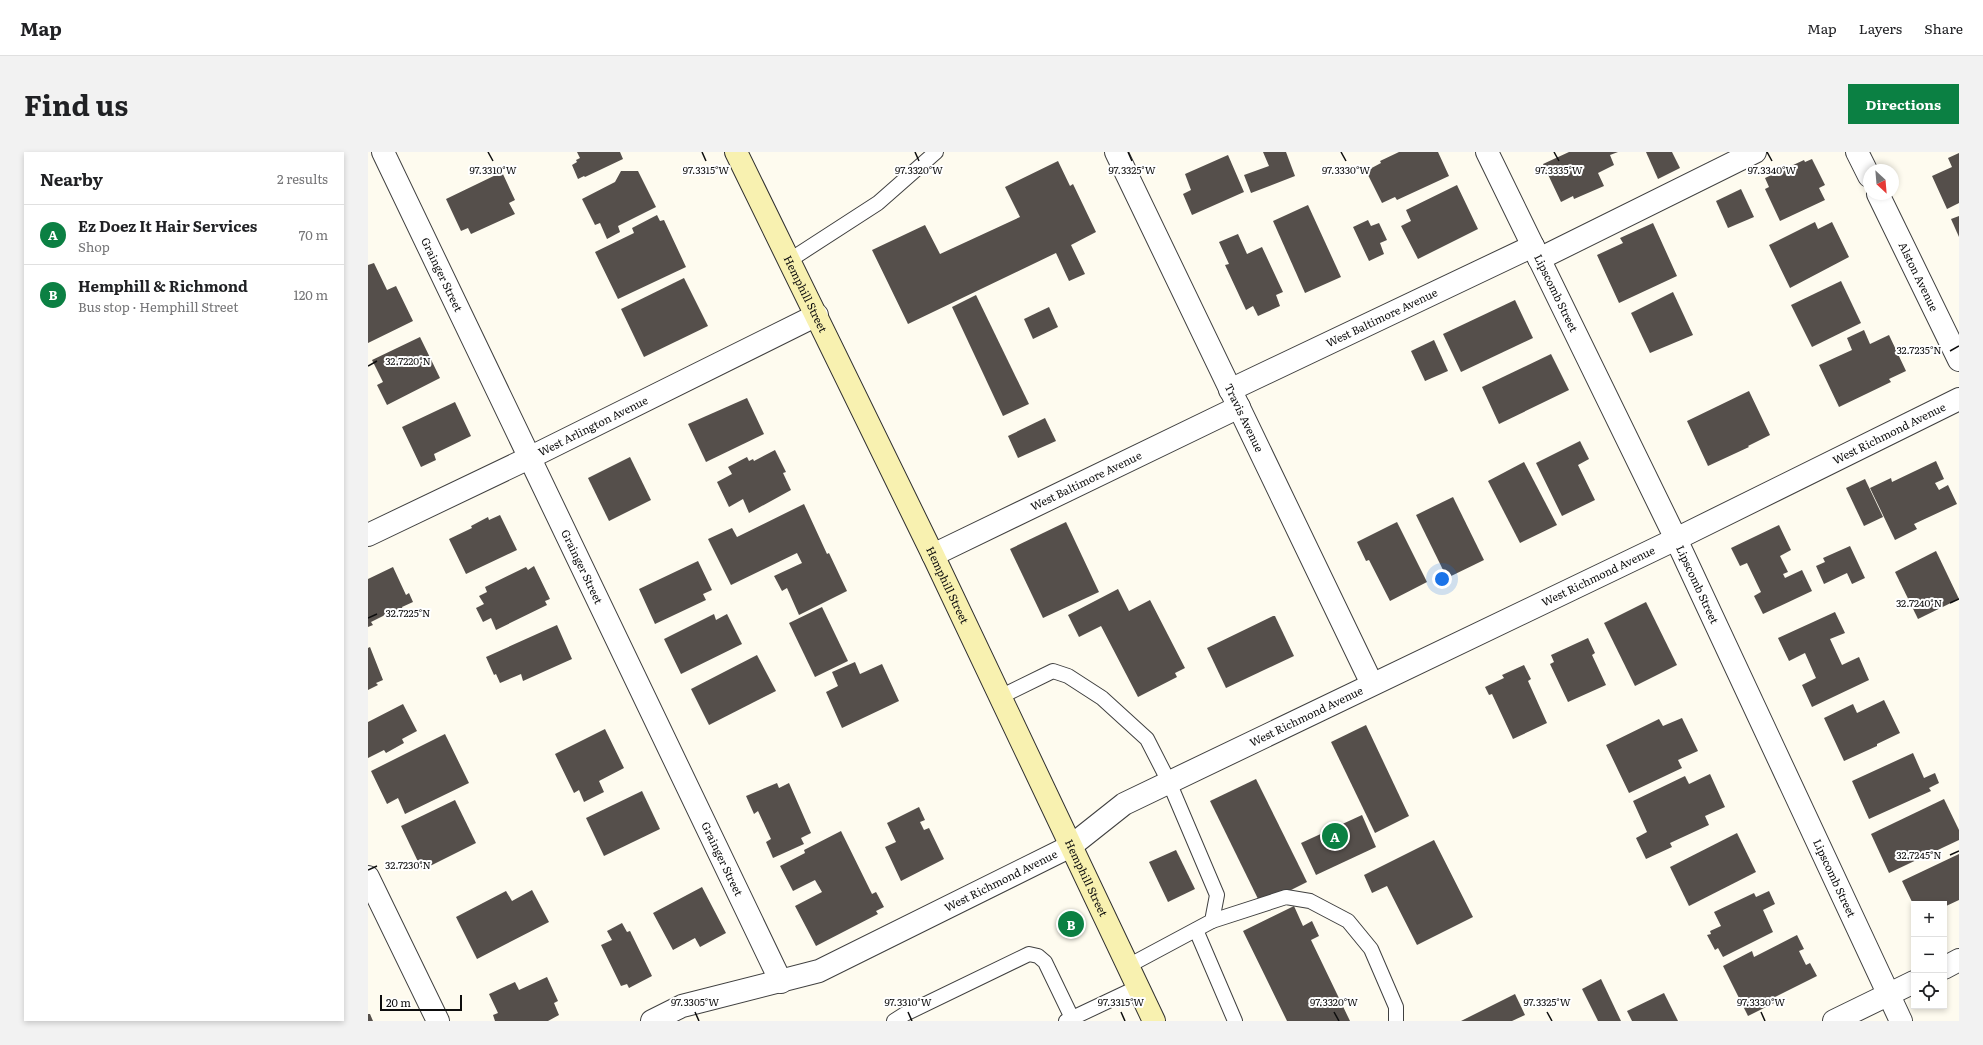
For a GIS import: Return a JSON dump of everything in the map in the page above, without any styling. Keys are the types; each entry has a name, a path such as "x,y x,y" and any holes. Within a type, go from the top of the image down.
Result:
{"main road":[{"name":"Hemphill Street","path":"736,152 933,555 1154,1021"}],"street":[{"name":"Travis Avenue","path":"1116,152 1372,684"},
{"name":"Lipscomb Street","path":"1487,152 1676,540 1901,1021"},
{"name":"West Baltimore Avenue","path":"933,555 1234,398 1536,252 1755,152"},
{"path":"1857,152 1863,164"},
{"name":"Grainger Street","path":"385,153 529,458 781,982"},
{"name":"Alston Avenue","path":"1881,200 1959,360"},
{"name":"West Arlington Avenue","path":"368,535 529,458 817,315"},
{"name":"West Richmond Avenue","path":"652,1021 682,1006 781,982 819,971 1071,846 1124,804 1372,684 1676,540 1959,398"},
{"path":"368,877 438,1021"},
{"path":"1947,966 1959,960"},
{"path":"1834,1021 1911,984"}],"lane":[{"path":"790,260 878,203 936,152"},
{"path":"1000,697 1053,671 1068,676 1102,698 1147,739 1169,782 1217,895 1212,921"},
{"path":"1128,966 1212,921 1286,897 1310,901 1348,920 1371,949 1396,1007 1396,1021"},
{"path":"1196,930 1235,1021"},
{"path":"894,1021 905,1014 1029,954 1038,956 1045,962 1069,1020 1138,987"}],"building":[{"path":"577,152 620,152 623,159 578,179 572,165 580,158"},
{"path":"1263,152 1286,152 1295,176 1251,193 1244,175 1269,166"},
{"path":"1399,152 1438,152 1449,176 1397,200 1395,197 1382,203 1366,171 1381,163 1380,161"},
{"path":"1569,152 1618,152 1610,155 1614,165 1598,173 1604,186 1574,199 1573,196 1561,202 1543,164"},
{"path":"1646,152 1672,152 1680,168 1658,179"},
{"path":"1959,153 1959,203 1947,209 1932,176 1952,167 1948,158"},
{"path":"1228,155 1244,192 1192,215 1183,194 1191,190 1185,174"},
{"path":"1812,159 1825,185 1819,188 1825,200 1780,221 1765,189 1769,187 1765,178 1804,160 1805,162"},
{"path":"1058,161 1070,186 1073,184 1096,232 1071,245 1085,274 1069,281 1056,253 908,324 872,250 925,225 940,254 1020,217 1005,187"},
{"path":"621,171 638,171 656,207 618,226 620,232 607,239 600,223 595,225 582,199 615,182"},
{"path":"502,172 515,200 509,203 515,214 471,234 468,228 461,231 446,199"},
{"path":"1457,185 1478,229 1418,259 1401,226 1411,221 1406,210"},
{"path":"1741,189 1754,217 1728,228 1716,201"},
{"path":"1308,205 1341,277 1305,293 1273,221"},
{"path":"657,215 660,221 664,220 686,267 618,299 595,252 634,233 632,228"},
{"path":"1959,216 1959,237 1951,219"},
{"path":"1368,220 1371,226 1379,223 1387,240 1380,243 1384,254 1369,261 1353,227"},
{"path":"1815,222 1818,229 1832,222 1849,257 1790,288 1769,245"},
{"path":"1653,223 1677,276 1619,303 1597,255 1623,243 1620,238"},
{"path":"1238,234 1247,254 1262,247 1283,292 1276,295 1280,306 1258,316 1253,306 1246,310 1225,265 1229,264 1219,242"},
{"path":"374,263 387,290 396,286 413,321 368,343 368,265"},
{"path":"684,278 708,326 644,357 621,309"},
{"path":"1841,281 1861,323 1812,347 1791,305"},
{"path":"1673,292 1693,335 1650,353 1631,313"},
{"path":"976,295 1029,404 1003,416 952,307"},
{"path":"1515,300 1533,338 1461,372 1443,334"},
{"path":"1049,307 1058,327 1033,339 1024,319"},
{"path":"1864,330 1870,344 1889,335 1906,371 1889,379 1891,382 1839,407 1819,365 1852,350 1847,338"},
{"path":"420,337 440,378 387,405 377,385 383,382 372,360"},
{"path":"1434,340 1448,371 1425,381 1411,351"},
{"path":"1551,354 1569,390 1499,424 1482,387"},
{"path":"1749,391 1770,435 1748,446 1749,447 1708,466 1687,421"},
{"path":"747,398 764,434 706,462 688,424"},
{"path":"455,402 471,436 434,454 436,460 421,467 402,427"},
{"path":"1045,418 1056,441 1018,458 1008,436"},
{"path":"1580,441 1589,459 1578,465 1595,500 1562,516 1536,463"},
{"path":"775,450 786,472 783,473 791,490 749,513 743,499 729,507 717,482 732,474 728,467 747,457 749,461 753,459 754,461"},
{"path":"630,457 651,500 609,521 588,478"},
{"path":"1936,461 1944,479 1935,483 1939,490 1948,485 1957,504 1914,524 1917,529 1895,540 1870,488 1891,478 1892,482"},
{"path":"1524,462 1557,525 1520,543 1488,481"},
{"path":"1865,479 1883,517 1864,526 1846,488"},
{"path":"1453,497 1484,560 1447,578 1416,515"},
{"path":"804,504 827,554 829,553 847,591 799,615 787,588 782,591 774,576 802,563 797,553 731,585 708,539 732,528 737,537"},
{"path":"500,515 517,550 466,574 449,539 472,528 471,526 488,517 489,520"},
{"path":"1066,522 1099,592 1043,618 1010,549"},
{"path":"1397,522 1427,582 1390,601 1369,560 1366,561 1357,542"},
{"path":"1779,525 1791,550 1780,556 1788,572 1783,574 1785,578 1802,570 1812,591 1763,614 1754,596 1761,592 1747,563 1740,566 1731,548"},
{"path":"1850,546 1865,578 1852,584 1847,573 1824,584 1816,566 1825,562 1823,558"},
{"path":"1936,551 1959,599 1918,619 1895,572"},
{"path":"698,561 712,590 703,594 706,600 655,624 639,589"},
{"path":"534,566 550,599 545,601 547,605 496,630 491,618 483,622 476,608 484,604 479,596 487,592 485,587 526,567 528,570"},
{"path":"393,567 406,595 409,593 413,602 402,607 403,610 388,617 387,614 371,622 373,625 368,627 368,579"},
{"path":"1118,589 1129,611 1150,600 1185,668 1175,673 1177,677 1138,697 1101,626 1079,637 1068,615"},
{"path":"1646,602 1677,665 1635,686 1604,623"},
{"path":"822,607 848,661 815,677 789,623"},
{"path":"1835,612 1845,633 1830,639 1842,665 1859,657 1869,680 1812,707 1802,685 1816,678 1805,653 1789,661 1778,638"},
{"path":"714,614 716,620 727,614 742,644 681,674 664,639"},
{"path":"1275,616 1294,656 1226,688 1207,648"},
{"path":"557,625 572,659 523,681 521,674 500,683 496,674 494,675 486,657"},
{"path":"1588,638 1595,653 1592,655 1606,685 1568,702 1550,664 1554,662 1551,655"},
{"path":"370,647 383,680 376,683 378,685 368,690 368,648"},
{"path":"757,655 776,691 709,725 691,689"},
{"path":"855,662 860,674 882,664 899,701 842,728 826,692 838,686 832,672"},
{"path":"1524,665 1531,679 1528,681 1547,723 1513,739 1492,694 1489,695 1485,687 1504,678 1502,675"},
{"path":"1884,700 1900,733 1877,744 1877,746 1844,761 1824,718 1853,704 1857,713"},
{"path":"403,704 417,731 402,739 404,743 386,753 384,750 368,758 368,722"},
{"path":"1682,718 1698,751 1678,760 1682,768 1629,793 1606,745 1659,719 1663,726"},
{"path":"1366,725 1409,816 1375,833 1331,742"},
{"path":"605,729 624,768 599,781 604,792 584,802 579,790 574,793 555,754"},
{"path":"445,734 469,783 405,814 398,798 387,804 371,771"},
{"path":"1913,753 1924,778 1935,773 1939,783 1929,788 1931,791 1869,819 1852,781"},
{"path":"1710,774 1725,807 1705,816 1709,825 1670,843 1672,847 1646,859 1636,838 1647,832 1633,801 1685,776 1689,784"},
{"path":"1256,779 1307,882 1261,905 1210,801"},
{"path":"777,783 779,788 789,783 811,833 801,838 804,844 773,858 766,842 771,839 758,811 754,814 746,796"},
{"path":"642,791 660,829 604,856 586,818"},
{"path":"1944,799 1959,830 1959,840 1889,873 1871,834"},
{"path":"455,800 476,843 422,870 401,826"},
{"path":"919,807 925,820 920,822 924,830 929,828 944,859 901,881 885,847 896,842 887,823"},
{"path":"1362,815 1376,847 1316,875 1301,843"},
{"path":"841,831 872,894 876,892 884,907 876,911 878,914 816,946 795,906 822,892 815,880 793,891 780,866 805,853 804,850"},
{"path":"1737,833 1756,872 1689,906 1670,867"},
{"path":"1434,840 1473,917 1417,945 1387,886 1372,893 1364,875"},
{"path":"1176,850 1195,889 1168,902 1149,862"},
{"path":"1959,854 1959,900 1947,906 1947,901 1912,901 1902,881"},
{"path":"702,887 726,933 700,947 695,938 673,950 653,913"},
{"path":"532,890 549,922 477,959 456,917 506,891 512,901"},
{"path":"1769,891 1775,904 1763,910 1773,932 1723,957 1718,948 1715,950 1707,935 1711,934 1710,931 1721,926 1714,912 1754,893 1756,897"},
{"path":"1294,906 1303,926 1312,921 1319,936 1311,940 1350,1021 1287,1021 1243,931"},
{"path":"622,923 627,932 630,931 652,976 629,988 627,984 621,986 601,945 612,940 607,931"},
{"path":"1797,935 1804,949 1799,951 1806,965 1810,963 1817,976 1775,997 1778,1001 1748,1016 1723,966 1752,951 1754,957"},
{"path":"547,977 558,1001 554,1003 559,1015 548,1021 495,1021 493,1015 498,1013 489,994 515,982 519,990"},
{"path":"1601,979 1621,1021 1598,1021 1582,989"},
{"path":"1664,993 1678,1021 1632,1021 1627,1011"},
{"path":"1515,994 1525,1015 1512,1021 1461,1021"},
{"path":"368,1014 370,1014 373,1021 368,1021"}],"place":[{"name":"Ez Doez It Hair Services","path":"1335,836"},
{"name":"Hemphill & Richmond","path":"1071,924"}]}
